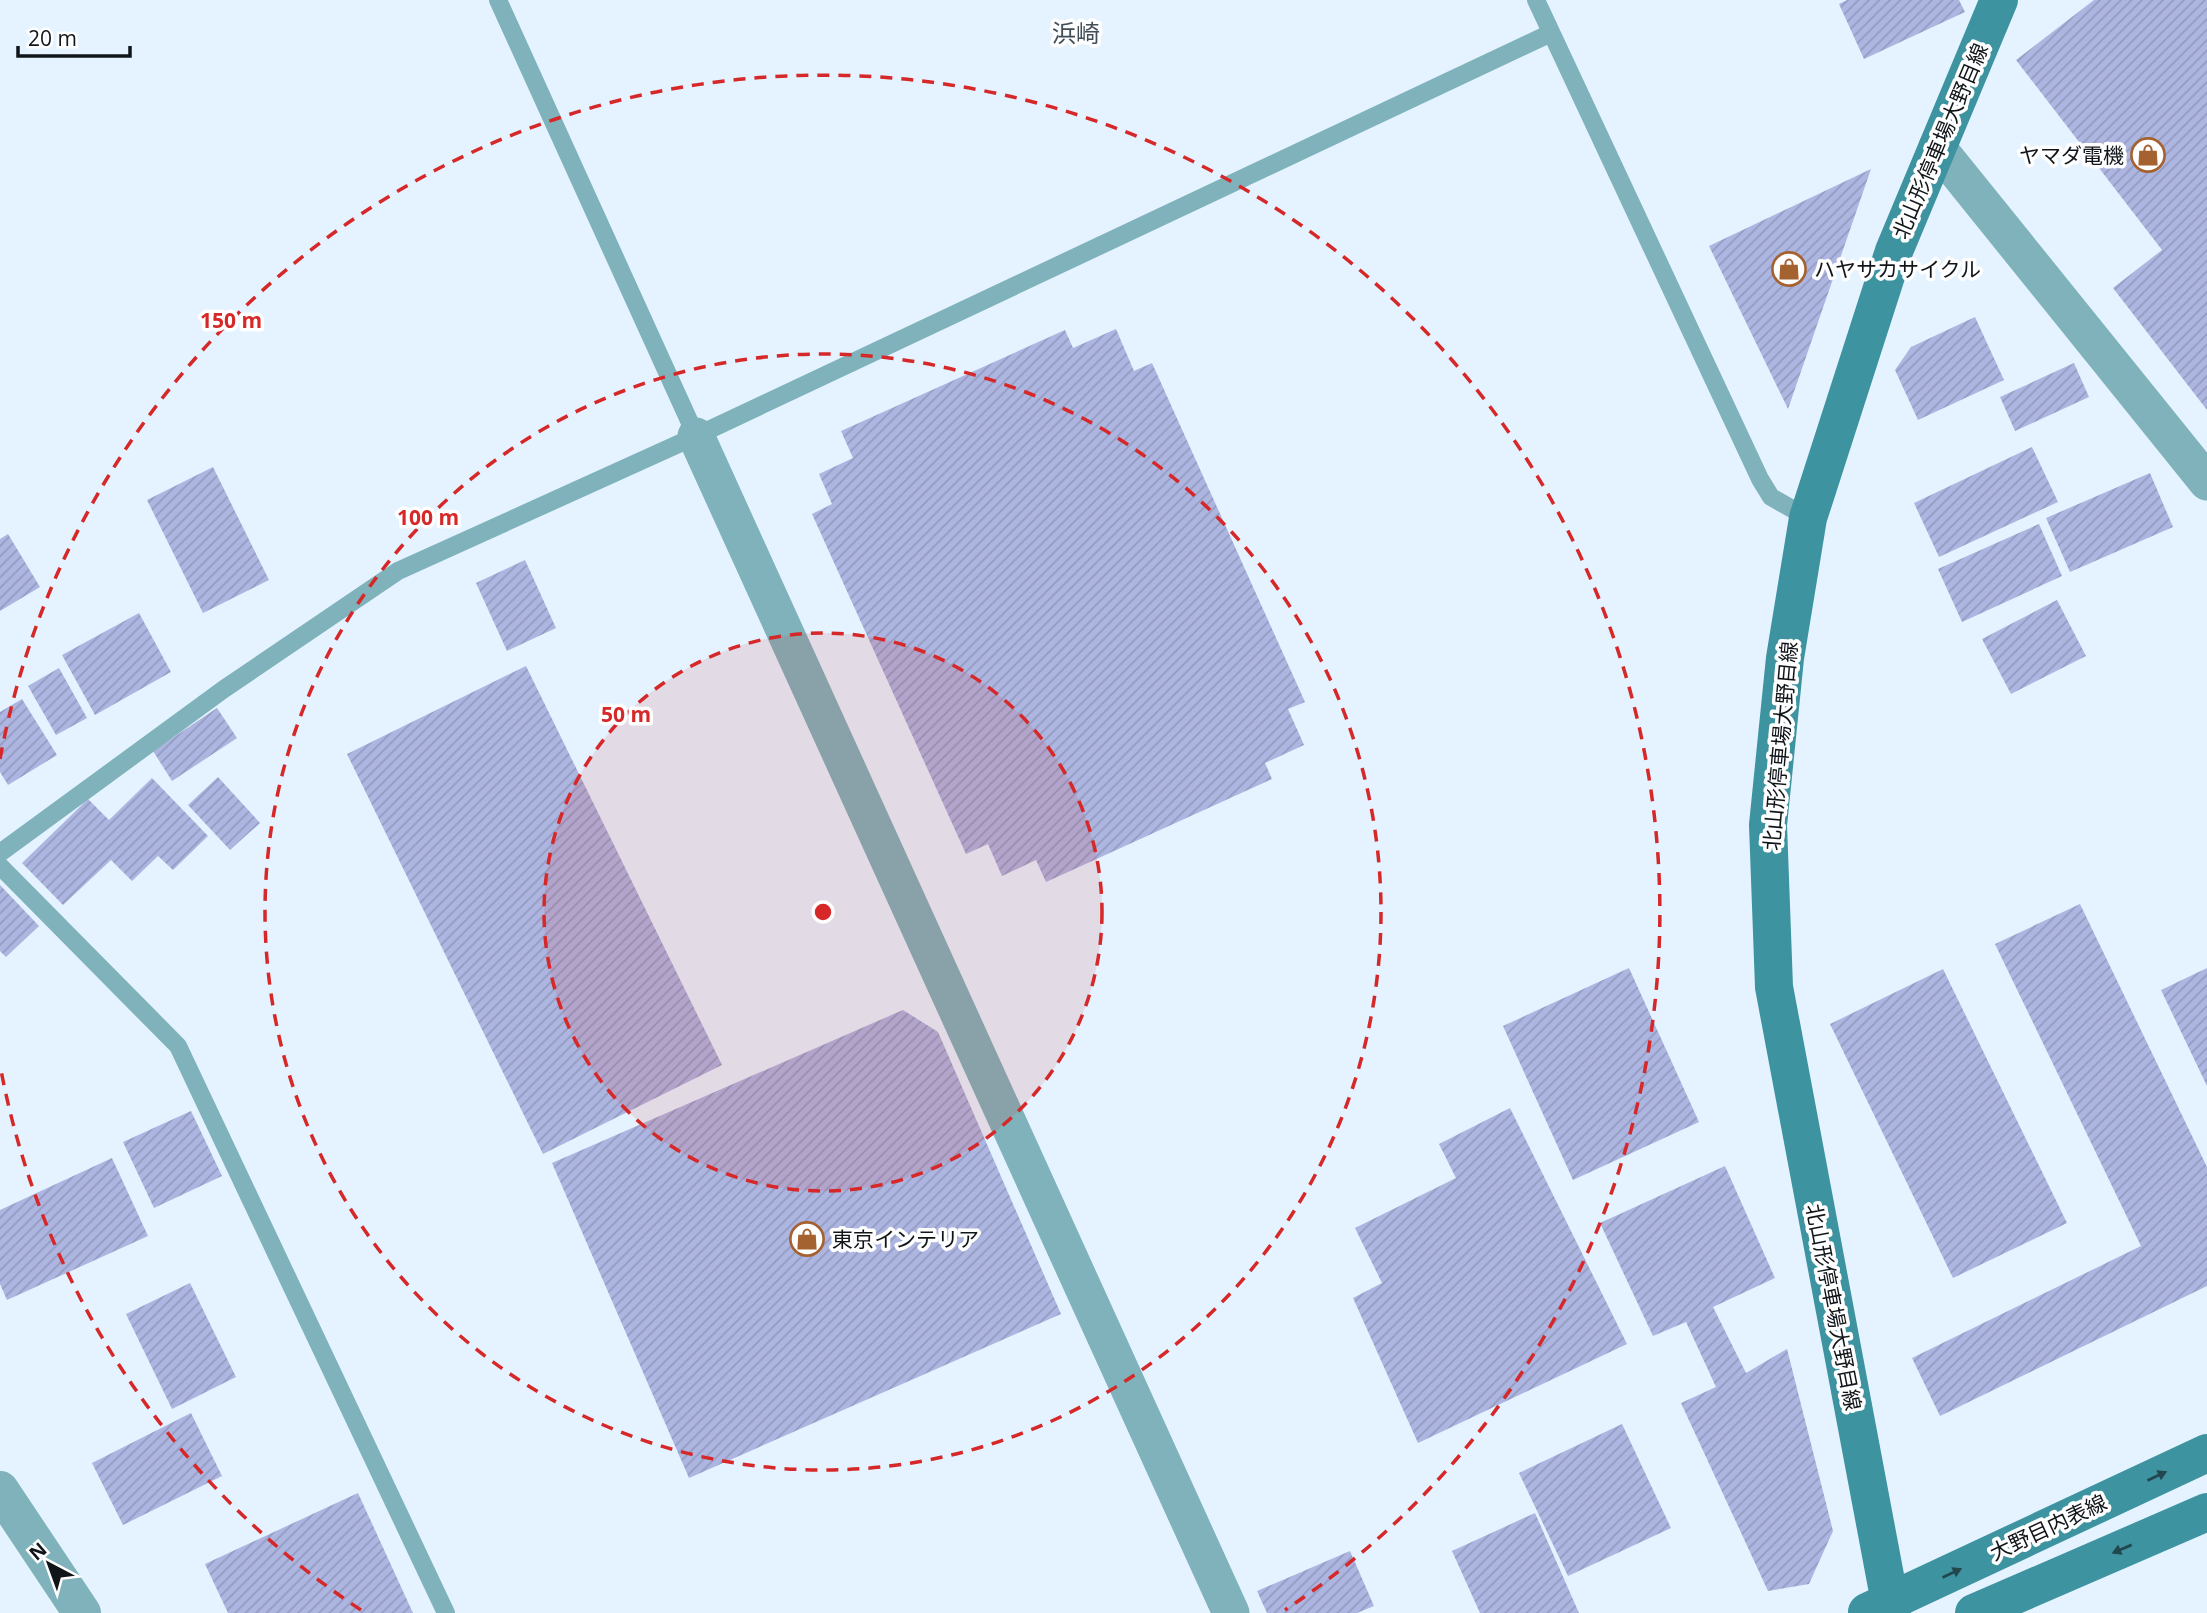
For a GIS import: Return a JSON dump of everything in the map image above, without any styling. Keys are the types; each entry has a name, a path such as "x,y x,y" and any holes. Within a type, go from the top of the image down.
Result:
{"main road":[{"name":"北山形停車場大野目線","path":"1882,1609 1774,987 1768,825 1785,658 1808,518 1894,251 1999,0"},
{"name":"大野目内表線","path":"1882,1609 2207,1453"},
{"path":"1974,1613 2207,1512"}],"street":[{"path":"1937,147 2207,482"},
{"path":"696,436 1231,1613"},
{"path":"0,1490 82,1613"}],"lane":[{"path":"498,0 696,436"},
{"path":"1535,0 1760,479 1771,497 1808,518"},
{"path":"0,853 224,689 398,571 696,436 1551,33"},
{"path":"0,866 177,1046 446,1613"}],"building":[{"path":"1847,0 1959,0 1965,12 1864,59 1839,4"},
{"name":"ヤマダ電機","path":"2094,0 2207,0 2207,410 2113,288 2162,250 2016,60"},
{"path":"1871,169 1788,409 1709,246"},
{"path":"1975,317 2004,380 1918,420 1895,370 1911,347"},
{"path":"1116,329 1134,371 1152,363 1305,702 1288,709 1304,745 1265,763 1272,779 1046,882 1036,860 1002,876 988,844 966,854 812,514 832,504 819,474 853,458 841,431 1065,330 1073,348"},
{"path":"2074,363 2089,397 2015,431 2000,397"},
{"path":"2032,447 2058,502 1939,557 1914,503"},
{"path":"213,467 269,580 203,613 147,500"},
{"path":"2150,473 2173,527 2070,572 2046,518"},
{"path":"2039,524 2062,576 1962,622 1938,569"},
{"path":"8,534 40,587 0,611 0,539"},
{"path":"525,560 556,628 507,651 476,583"},
{"path":"2057,600 2086,656 2011,694 1982,639"},
{"path":"139,613 171,672 95,715 62,655"},
{"path":"526,666 722,1065 543,1154 347,754"},
{"path":"59,668 87,718 56,735 28,686"},
{"path":"22,699 57,755 8,785 0,772 0,712"},
{"path":"217,708 237,738 172,781 153,751"},
{"path":"218,777 260,823 230,850 188,805"},
{"path":"152,778 208,836 173,870 158,856 132,881 111,860 63,905 22,863 88,799 109,820"},
{"path":"0,885 39,926 6,957 0,951"},
{"path":"2080,904 2207,1167 2207,1286 1940,1416 1912,1358 2141,1246 1995,944"},
{"path":"1629,968 1699,1122 1573,1180 1503,1026"},
{"path":"2207,968 2207,1086 2161,990"},
{"path":"1943,969 2067,1223 1953,1278 1830,1024"},
{"name":"東京インテリア","path":"903,1010 938,1032 1061,1314 689,1478 552,1163"},
{"path":"1510,1108 1627,1344 1418,1443 1353,1298 1382,1283 1355,1228 1456,1178 1439,1144"},
{"path":"191,1111 222,1176 154,1208 123,1142"},
{"path":"112,1158 148,1236 7,1300 0,1284 0,1210"},
{"path":"1725,1166 1775,1278 1713,1307 1746,1373 1787,1349 1833,1531 1809,1584 1768,1591 1681,1403 1716,1387 1686,1322 1653,1336 1600,1223"},
{"path":"190,1283 236,1377 172,1409 126,1314"},
{"path":"191,1413 222,1476 123,1525 92,1463"},
{"path":"1622,1424 1671,1528 1568,1576 1519,1473"},
{"path":"358,1493 413,1613 228,1613 205,1564"},
{"path":"1535,1513 1579,1613 1480,1613 1452,1551"},
{"path":"1350,1551 1374,1606 1357,1613 1267,1613 1257,1591"}],"place":[{"name":"ヤマダ電機","path":"2148,155"},
{"name":"ハヤサカサイクル","path":"1789,269"},
{"name":"東京インテリア","path":"807,1239"}],"district":[{"name":"浜崎","path":"1076,32"}]}
